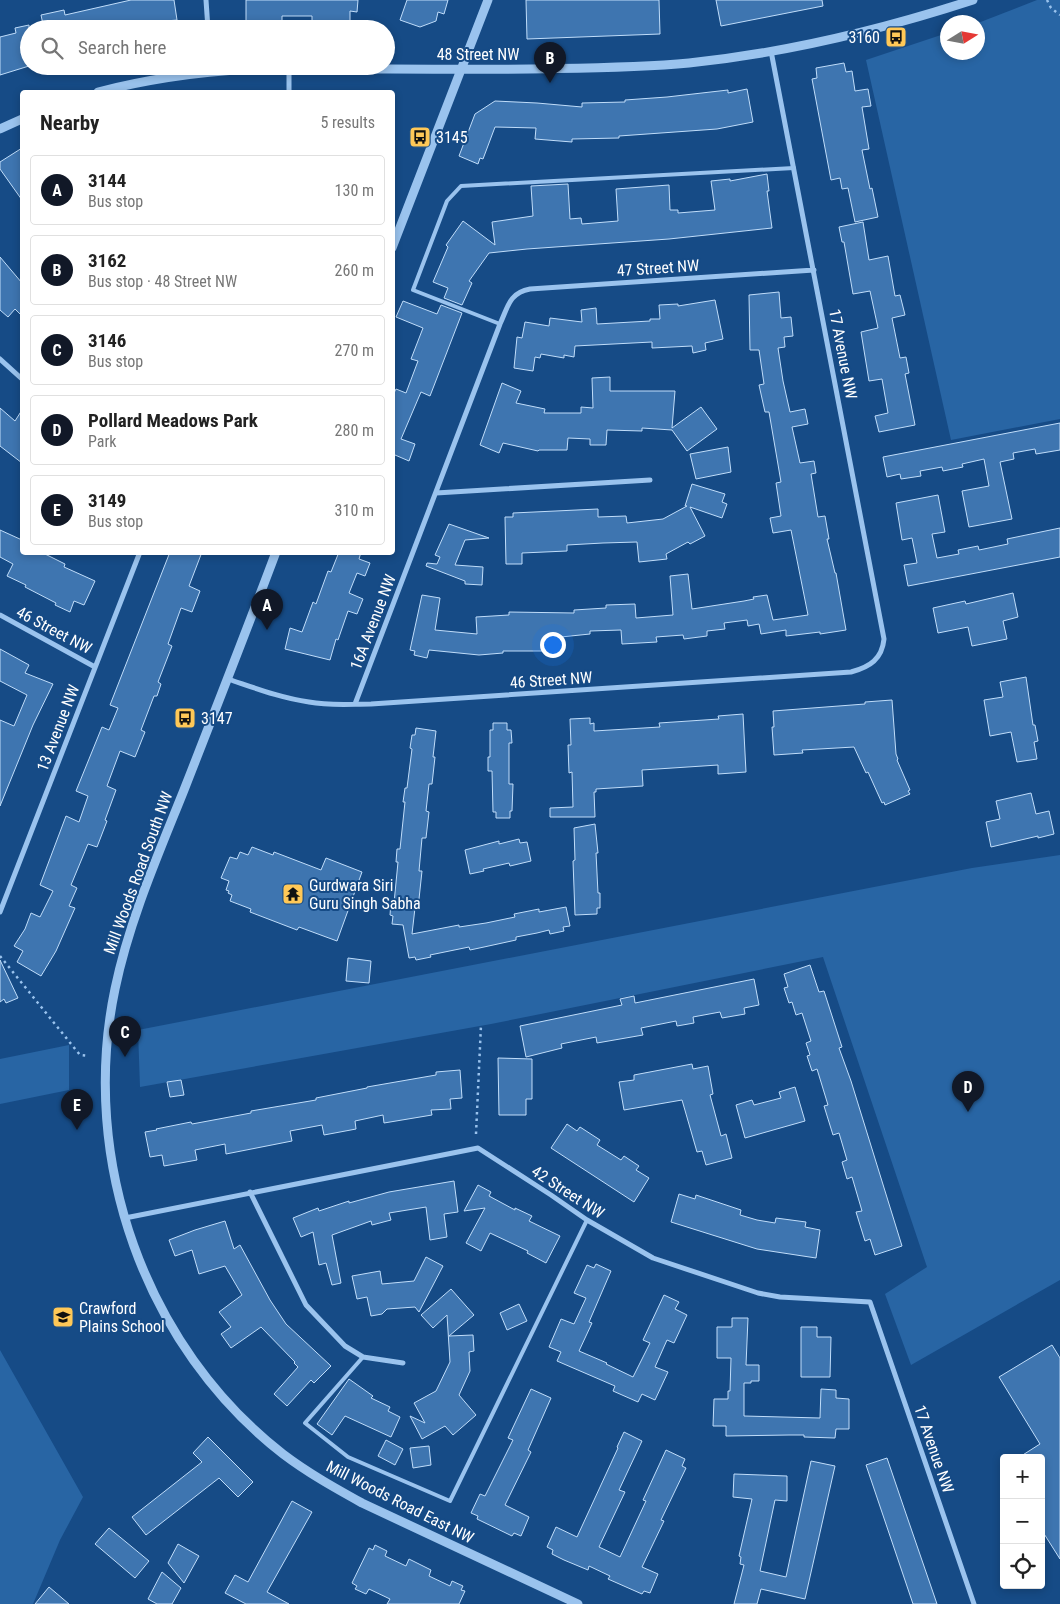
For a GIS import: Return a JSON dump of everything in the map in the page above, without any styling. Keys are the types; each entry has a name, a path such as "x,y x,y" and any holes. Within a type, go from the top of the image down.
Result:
{"street":[{"path":"206,0 207,20"},
{"path":"395,240 488,0"},
{"name":"48 Street NW","path":"395,69 654,65 716,59 771,51 882,27 973,0"},
{"name":"17 Avenue NW","path":"771,51 884,639 883,648 876,661"},
{"name":"48 Street NW","path":"107,90 176,75"},
{"path":"289,75 290,90"},
{"path":"0,129 20,121"},
{"name":"47 Street NW","path":"509,303 517,293 530,289 814,270"},
{"name":"16A Avenue NW","path":"355,704 509,303"},
{"path":"0,359 20,377"},
{"path":"436,493 650,480"},
{"name":"13 Avenue NW","path":"0,912 139,555"},
{"name":"Mill Woods Road South NW","path":"124,1218 111,1161 105,1108 106,1056 114,991 141,897 228,679 275,555"},
{"name":"46 Street NW","path":"0,615 95,667"},
{"name":"46 Street NW","path":"228,679 297,700 326,704 355,704 851,672 869,666 876,661"},
{"name":"42 Street NW","path":"124,1218 478,1148 587,1220 653,1258 758,1293 780,1297 870,1302"},
{"path":"250,1192 306,1305 346,1346 363,1357 402,1363"},
{"name":"Mill Woods Road East NW","path":"124,1218 133,1246 157,1300 193,1359 230,1404 282,1453 331,1486 362,1503 578,1604"},
{"name":"17 Avenue NW","path":"870,1302 974,1604"}],"lane":[{"path":"500,324 414,290 447,201 461,186 795,168"},
{"path":"363,1357 305,1423 348,1457 450,1500 587,1220"}],"path":[{"path":"1047,0 1051,8 1060,15"},
{"path":"0,956 80,1055 90,1056"},
{"path":"476,1134 481,1025"}],"shaded area":[{"path":"1037,0 1060,0 1060,419 951,440 866,60 940,35 940,60 985,60 985,20"},
{"path":"1060,855 1060,1280 911,1365 885,1294 927,1267 823,957 491,1024 140,1087 138,1030 972,868"},
{"path":"69,1045 69,1090 0,1104 0,1059"},
{"path":"0,1350 83,1497 60,1540 33,1604 0,1604"}],"building":[{"path":"131,0 174,0 177,20 42,20 41,15 64,10 65,15"},
{"path":"246,0 358,0 357,12 350,11 350,20 312,20 312,16 282,16 282,20 246,20"},
{"path":"407,0 448,0 444,14 438,12 436,21 420,27 400,20"},
{"path":"526,0 659,0 660,34 527,39"},
{"path":"716,0 822,0 823,6 721,26"},
{"path":"20,27 20,69 0,75 0,37 16,33 15,28"},
{"path":"844,63 846,72 852,71 855,91 868,89 871,106 862,107 869,149 862,150 878,217 855,222 848,188 842,189 840,178 831,180 812,79 817,78 816,68"},
{"path":"747,89 753,122 717,129 619,136 619,138 572,139 572,142 535,139 536,128 495,127 483,159 480,158 478,164 459,156 475,114 495,101 582,107 582,103 625,102 625,100 728,90 728,93"},
{"path":"20,149 20,197 0,169 0,162"},
{"path":"767,174 769,191 767,191 772,228 669,239 489,253 469,281 472,283 462,305 444,298 448,288 433,282 448,247 446,245 463,221 495,245 492,222 533,216 531,186 568,184 570,219 581,218 582,224 618,221 616,189 669,185 670,210 678,210 678,213 715,210 711,181 730,179 730,181"},
{"path":"863,222 869,260 888,256 895,296 900,295 905,315 892,318 900,358 906,357 909,373 905,374 915,425 879,432 875,416 888,413 882,379 869,381 861,332 878,328 870,291 853,294 844,242 842,242 839,227"},
{"path":"0,257 20,281 20,314 15,309 8,317 0,310"},
{"path":"779,292 781,318 791,317 793,336 784,337 785,347 778,348 783,381 790,412 805,409 808,424 792,427 800,463 814,461 816,473 811,474 818,517 825,516 829,539 827,539 836,573 846,630 786,636 786,630 761,634 759,624 748,626 747,620 724,623 725,629 707,631 707,636 684,639 683,635 656,637 657,642 622,644 621,630 590,631 590,634 561,637 562,651 503,651 503,653 479,655 429,650 427,658 414,655 415,651 410,650 422,595 440,598 435,630 477,634 476,617 509,615 509,612 574,613 574,610 606,608 606,605 635,604 636,618 673,615 670,576 688,574 692,609 744,601 754,599 753,597 767,595 773,620 808,615 791,530 773,533 770,518 781,516 776,483 781,482 769,412 765,412 759,385 764,384 759,350 750,350 749,295"},
{"path":"715,300 723,339 705,343 706,350 693,353 692,346 652,348 652,342 575,346 574,357 564,355 564,358 541,354 540,358 535,357 533,371 514,368 517,337 522,338 525,322 549,326 550,318 582,322 581,310 596,308 597,324 650,321 650,319 660,319 659,305 678,304 678,306"},
{"path":"403,301 437,314 441,305 462,313 430,396 421,392 401,439 415,444 409,461 395,455 395,391 396,389 406,393 418,361 411,359 423,328 396,317"},
{"path":"610,377 610,391 675,391 672,428 701,407 717,429 687,451 672,430 642,428 642,431 607,430 606,445 590,445 590,439 568,438 567,450 538,451 503,443 499,453 480,445 502,383 521,391 516,403 545,409 544,413 581,413 581,407 593,408 592,378"},
{"path":"0,408 15,421 20,413 20,461 0,446"},
{"path":"1060,423 1060,450 1036,454 1035,449 1013,453 1014,459 1000,462 1012,519 969,527 962,491 989,486 984,459 962,464 963,467 943,471 942,467 920,471 921,476 901,479 900,474 887,477 883,457"},
{"path":"728,447 731,472 696,479 690,454"},
{"path":"692,484 725,494 722,502 727,504 722,518 690,507 705,536 690,544 688,542 666,554 667,559 639,562 637,542 603,543 567,545 567,551 522,553 522,564 506,564 505,517 513,517 513,513 598,509 598,517 626,516 627,523 663,519 687,506 685,506"},
{"path":"938,495 945,532 932,534 937,558 959,554 958,550 978,546 979,550 1008,544 1007,539 1060,528 1060,557 908,586 904,565 917,563 912,538 902,540 896,503"},
{"path":"449,524 489,538 465,540 455,565 483,567 482,585 465,584 465,581 426,566 427,563 437,564 440,557 435,555"},
{"path":"0,530 20,539 20,555 47,555 65,564 64,567 95,581 84,605 74,601 70,612 25,587 26,585 7,576 13,564 0,557"},
{"path":"169,555 201,555 189,586 200,591 192,612 181,608 168,644 172,646 158,682 161,684 157,696 154,696 141,730 145,732 135,757 120,751 107,786 116,790 105,820 107,821 97,847 88,844 71,885 77,888 69,906 75,908 56,951 41,976 17,962 23,951 14,946 25,929 31,913 40,917 53,891 40,885 66,816 79,822 88,796 76,791 102,727 109,730 118,708 110,705"},
{"path":"338,555 360,555 359,559 370,563 365,576 357,573 349,593 363,599 357,614 348,611 338,640 336,639 330,660 285,649 290,628 302,632 313,602 316,604 328,571 331,572"},
{"path":"1013,593 1018,617 1003,621 1007,639 972,646 968,627 938,633 933,608 965,601 966,604"},
{"path":"0,649 29,665 25,673 53,684 33,725 0,806 0,720 14,726 27,695 0,681"},
{"path":"1026,677 1033,725 1035,725 1038,741 1034,742 1037,759 1017,762 1011,732 990,736 984,700 1003,697 1000,682"},
{"path":"892,700 897,760 910,794 885,805 884,802 882,803 854,747 802,750 803,753 774,755 773,711"},
{"path":"743,714 746,772 718,774 718,765 642,770 643,786 596,789 596,792 594,792 595,817 550,817 550,808 573,807 572,772 569,773 568,745 571,745 570,719 590,718 590,724 594,723 594,731 660,727 659,723 719,719 718,716"},
{"path":"493,723 507,723 507,730 511,730 512,743 509,743 509,784 513,784 510,818 496,818 496,812 493,812 492,771 488,771 488,757 490,757 490,730 493,730"},
{"path":"416,728 436,731 432,784 429,784 426,811 429,812 426,838 422,838 419,871 422,871 419,899 416,899 412,934 459,925 459,927 486,923 515,917 514,914 539,909 539,912 566,907 570,926 563,927 564,931 550,934 549,930 516,937 516,940 470,950 469,947 430,955 431,957 416,960 415,957 409,958 403,925 392,924 393,916 390,915 391,902 394,903 398,862 396,862 397,849 400,849 405,802 403,802 405,788 407,788 412,749 410,748 412,735 415,735"},
{"path":"1031,793 1036,814 1049,811 1054,834 991,847 986,822 1000,819 996,801"},
{"path":"595,824 600,908 597,908 597,914 575,915 574,828"},
{"path":"519,839 520,843 527,842 531,861 510,866 509,863 470,874 465,850 499,841 499,844"},
{"name":"Gurdwara Siri Guru Singh Sabha","path":"252,847 273,855 274,852 321,870 326,858 362,872 337,941 299,927 297,930 250,912 251,909 230,901 232,895 226,890 229,881 221,878 230,857 237,859 240,852 248,855"},
{"path":"348,958 371,961 369,983 346,981"},
{"path":"0,960 18,998 6,1003 4,999 0,1002"},
{"path":"810,965 819,992 824,991 842,1047 839,1048 902,1246 875,1255 870,1239 865,1241 856,1212 862,1211 852,1177 847,1179 842,1162 847,1160 839,1133 833,1135 824,1106 828,1105 817,1069 812,1071 807,1056 810,1055 806,1043 811,1041 802,1013 796,1015 792,1002 789,1003 784,988 788,987 784,974"},
{"path":"754,979 759,1005 744,1008 745,1014 722,1018 720,1012 693,1017 694,1023 677,1026 676,1021 641,1028 643,1035 597,1043 596,1037 561,1044 562,1048 526,1057 520,1026 622,1005 620,999 634,996 635,1003"},
{"path":"498,1058 532,1059 532,1099 526,1099 526,1115 499,1115"},
{"path":"692,1064 693,1069 708,1066 713,1094 710,1095 721,1136 726,1134 732,1158 706,1165 702,1151 697,1152 682,1100 624,1110 619,1082 634,1080 634,1075"},
{"path":"460,1070 462,1098 450,1099 451,1109 431,1110 432,1115 384,1123 383,1115 355,1121 356,1129 324,1135 322,1125 290,1131 292,1141 226,1154 225,1144 195,1150 197,1160 164,1166 162,1155 150,1157 145,1132 316,1100 316,1098 367,1087 436,1075 436,1072"},
{"path":"181,1080 184,1095 170,1097 167,1082"},
{"path":"795,1087 805,1121 745,1138 736,1105 752,1100 754,1105 781,1098 779,1092"},
{"path":"567,1124 577,1131 580,1127 600,1140 597,1145 621,1160 624,1156 639,1166 636,1170 649,1178 634,1202 551,1148"},
{"path":"454,1181 458,1212 444,1214 447,1237 430,1240 426,1207 389,1213 391,1220 372,1225 371,1221 332,1235 341,1283 332,1285 326,1263 319,1265 313,1232 301,1237 293,1218 318,1208 319,1211 349,1201 349,1203 389,1192"},
{"path":"478,1185 491,1192 489,1196 515,1210 515,1208 532,1216 529,1221 560,1236 546,1263 527,1253 528,1251 490,1233 481,1251 466,1243 485,1208 464,1211"},
{"path":"679,1194 695,1199 696,1195 741,1210 740,1215 757,1220 775,1223 776,1218 806,1222 805,1227 820,1230 816,1258 757,1249 671,1222"},
{"path":"225,1221 234,1249 240,1245 270,1300 286,1324 331,1366 314,1383 311,1380 287,1406 274,1394 298,1367 295,1362 261,1327 231,1348 221,1334 231,1327 219,1312 242,1295 225,1266 199,1274 192,1250 175,1256 169,1240"},
{"path":"426,1257 443,1266 419,1312 415,1307 387,1309 382,1314 371,1316 367,1297 357,1299 352,1276 380,1271 382,1284 414,1281"},
{"path":"596,1264 611,1271 589,1322 592,1323 579,1351 633,1377 650,1343 643,1340 664,1295 679,1302 675,1309 687,1315 674,1343 667,1340 655,1367 668,1372 655,1400 642,1394 638,1402 613,1391 615,1386 557,1361 561,1352 549,1347 561,1319 574,1324 586,1298 574,1293 587,1265 594,1268"},
{"path":"451,1289 474,1315 449,1336 473,1335 474,1351 469,1352 470,1371 459,1395 476,1415 453,1435 445,1426 422,1439 410,1416 425,1423 414,1403 436,1391 450,1362 447,1315 433,1328 421,1315"},
{"path":"519,1304 527,1321 507,1330 500,1313"},
{"path":"732,1318 748,1318 746,1365 759,1365 759,1381 744,1383 744,1416 820,1418 821,1389 836,1390 836,1398 849,1399 849,1429 836,1429 835,1438 804,1437 804,1435 726,1436 726,1426 713,1426 714,1399 728,1399 728,1391 730,1391 731,1358 717,1358 717,1327 732,1327"},
{"path":"801,1327 817,1327 817,1337 831,1337 830,1377 801,1377"},
{"path":"1052,1345 1060,1358 1060,1559 1045,1535 1045,1454 1024,1454 1040,1444 999,1377"},
{"path":"349,1379 373,1396 371,1398 390,1407 388,1411 400,1417 391,1437 345,1416 332,1435 317,1424"},
{"path":"531,1389 551,1398 528,1450 531,1452 505,1505 529,1517 521,1536 514,1533 512,1536 477,1519 478,1516 471,1513 480,1494 485,1496 513,1440 508,1438"},
{"path":"624,1432 642,1441 619,1490 625,1492 599,1547 620,1557 646,1501 643,1500 666,1450 685,1459 682,1466 686,1468 661,1520 664,1521 642,1567 658,1574 650,1593 644,1591 642,1594 608,1579 610,1576 589,1566 588,1570 564,1560 552,1554 553,1550 547,1547 556,1527 577,1537"},
{"path":"208,1437 253,1482 238,1497 219,1478 146,1535 132,1517 202,1462 193,1453"},
{"path":"386,1440 403,1449 395,1465 378,1456"},
{"path":"429,1446 431,1465 413,1468 410,1448"},
{"path":"887,1458 937,1604 913,1604 866,1465"},
{"path":"811,1461 835,1466 805,1599 761,1589 757,1604 734,1604 744,1565 740,1564 741,1557 739,1556 752,1499 733,1497 734,1474 787,1476 787,1501 775,1500 760,1571 786,1577"},
{"path":"292,1501 312,1512 267,1592 289,1604 246,1604 225,1593 235,1575 248,1582"},
{"path":"109,1528 149,1561 135,1578 95,1544"},
{"path":"178,1544 199,1556 184,1583 168,1563"},
{"path":"375,1545 387,1551 385,1556 406,1566 409,1559 431,1570 429,1576 450,1586 452,1581 463,1586 461,1590 465,1591 459,1604 387,1604 390,1599 369,1589 366,1594 355,1589 357,1586 352,1583 369,1548 373,1550"},
{"path":"162,1572 181,1588 172,1604 157,1604 148,1599"},
{"path":"49,1587 69,1604 35,1604"}],"place":[{"name":"3160","path":"896,37"},
{"name":"3162","path":"550,83"},
{"name":"3145","path":"420,137"},
{"name":"3144","path":"267,630"},
{"name":"3147","path":"185,718"},
{"name":"Gurdwara Siri Guru Singh Sabha","path":"293,894"},
{"name":"3146","path":"125,1057"},
{"name":"Pollard Meadows Park","path":"968,1112"},
{"name":"3149","path":"77,1130"},
{"name":"Crawford Plains School","path":"63,1317"}]}
